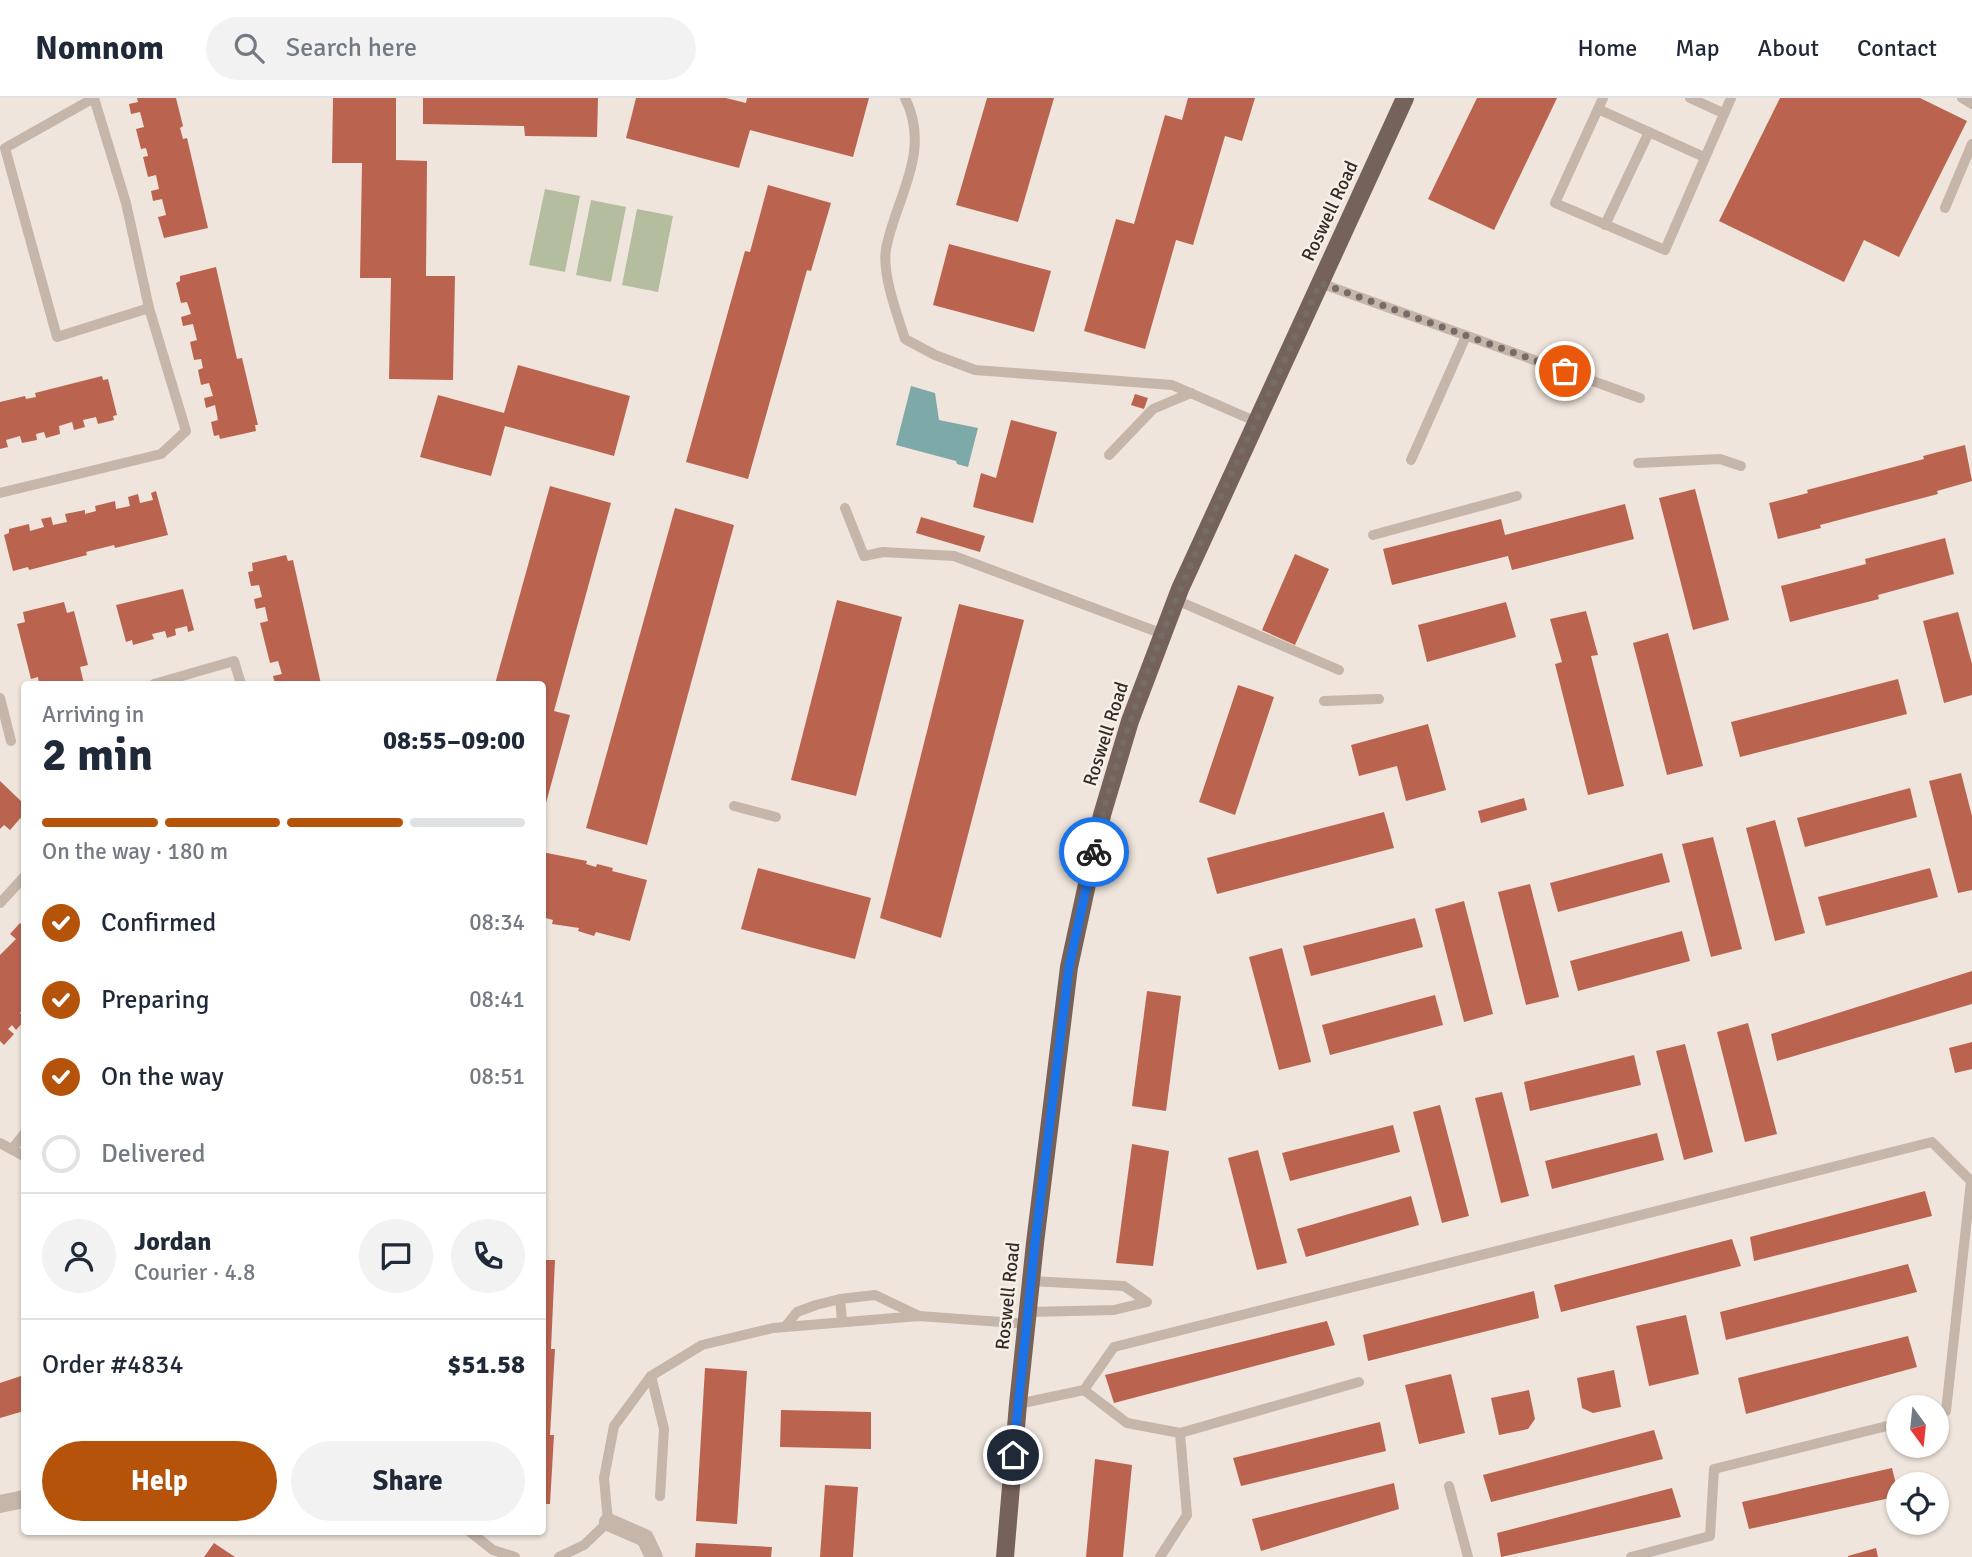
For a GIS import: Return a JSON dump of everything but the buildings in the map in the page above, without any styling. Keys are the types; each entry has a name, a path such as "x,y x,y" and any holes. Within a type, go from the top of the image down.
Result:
{"main road":[{"name":"Roswell Road","path":"1005,1557 1027,1318 1069,967 1102,815 1130,721 1176,600 1405,98"}],"street":[{"path":"0,1504 21,1500"},
{"path":"608,1522 645,1538 654,1557"}],"lane":[{"path":"0,493 160,454 186,430 149,308 126,204 94,98 5,148 57,337 149,308"},
{"path":"905,98 915,134 914,164 886,252 891,295 905,339 935,355 975,370 1172,385 1257,422"},
{"path":"1604,98 1555,203 1665,250 1731,98"},
{"path":"1689,98 1723,113"},
{"path":"1962,98 1972,104"},
{"path":"1598,109 1704,157"},
{"path":"1605,225 1649,132"},
{"path":"1945,208 1972,144"},
{"path":"1320,283 1640,398"},
{"path":"1411,460 1466,336"},
{"path":"1109,454 1153,409 1191,393"},
{"path":"1638,463 1720,459 1741,466"},
{"path":"1373,535 1517,496"},
{"path":"845,508 864,556 883,552 954,556 1163,634"},
{"path":"1176,600 1339,670"},
{"path":"164,681 234,661 240,681"},
{"path":"0,698 11,741"},
{"path":"1324,701 1380,699"},
{"path":"734,806 776,817"},
{"path":"0,903 21,880"},
{"path":"12,1149 21,1138"},
{"path":"1018,1405 1084,1390 1114,1347 1932,1142 1970,1181 1948,1395"},
{"path":"0,1143 21,1154"},
{"path":"559,1557 584,1545 608,1522 604,1478 614,1426 651,1376 702,1345 785,1327 842,1321 919,1316 1027,1318 1114,1310 1147,1302 1124,1286 1031,1282"},
{"path":"785,1327 797,1312 840,1299 875,1295 919,1316"},
{"path":"840,1299 842,1321"},
{"path":"651,1376 664,1429 660,1496"},
{"path":"1084,1390 1127,1423 1180,1433 1359,1382"},
{"path":"1632,1557 1710,1536 1714,1469 1886,1426"},
{"path":"1160,1557 1187,1515 1180,1433"},
{"path":"1449,1486 1468,1557"},
{"path":"474,1535 493,1550 515,1557"}],"green space":[{"path":"545,189 580,196 565,272 529,265"},
{"path":"591,200 626,207 611,282 576,275"},
{"path":"637,209 673,216 658,292 622,285"}],"water":[{"path":"911,386 935,393 939,420 978,428 968,467 957,464 956,461 896,445"}],"way so far":[{"path":"1094,852 1102,815 1129,725 1180,589 1320,283 1565,371"}],"route":[{"path":"1013,1455 1035,1243 1069,967 1094,852"}]}
